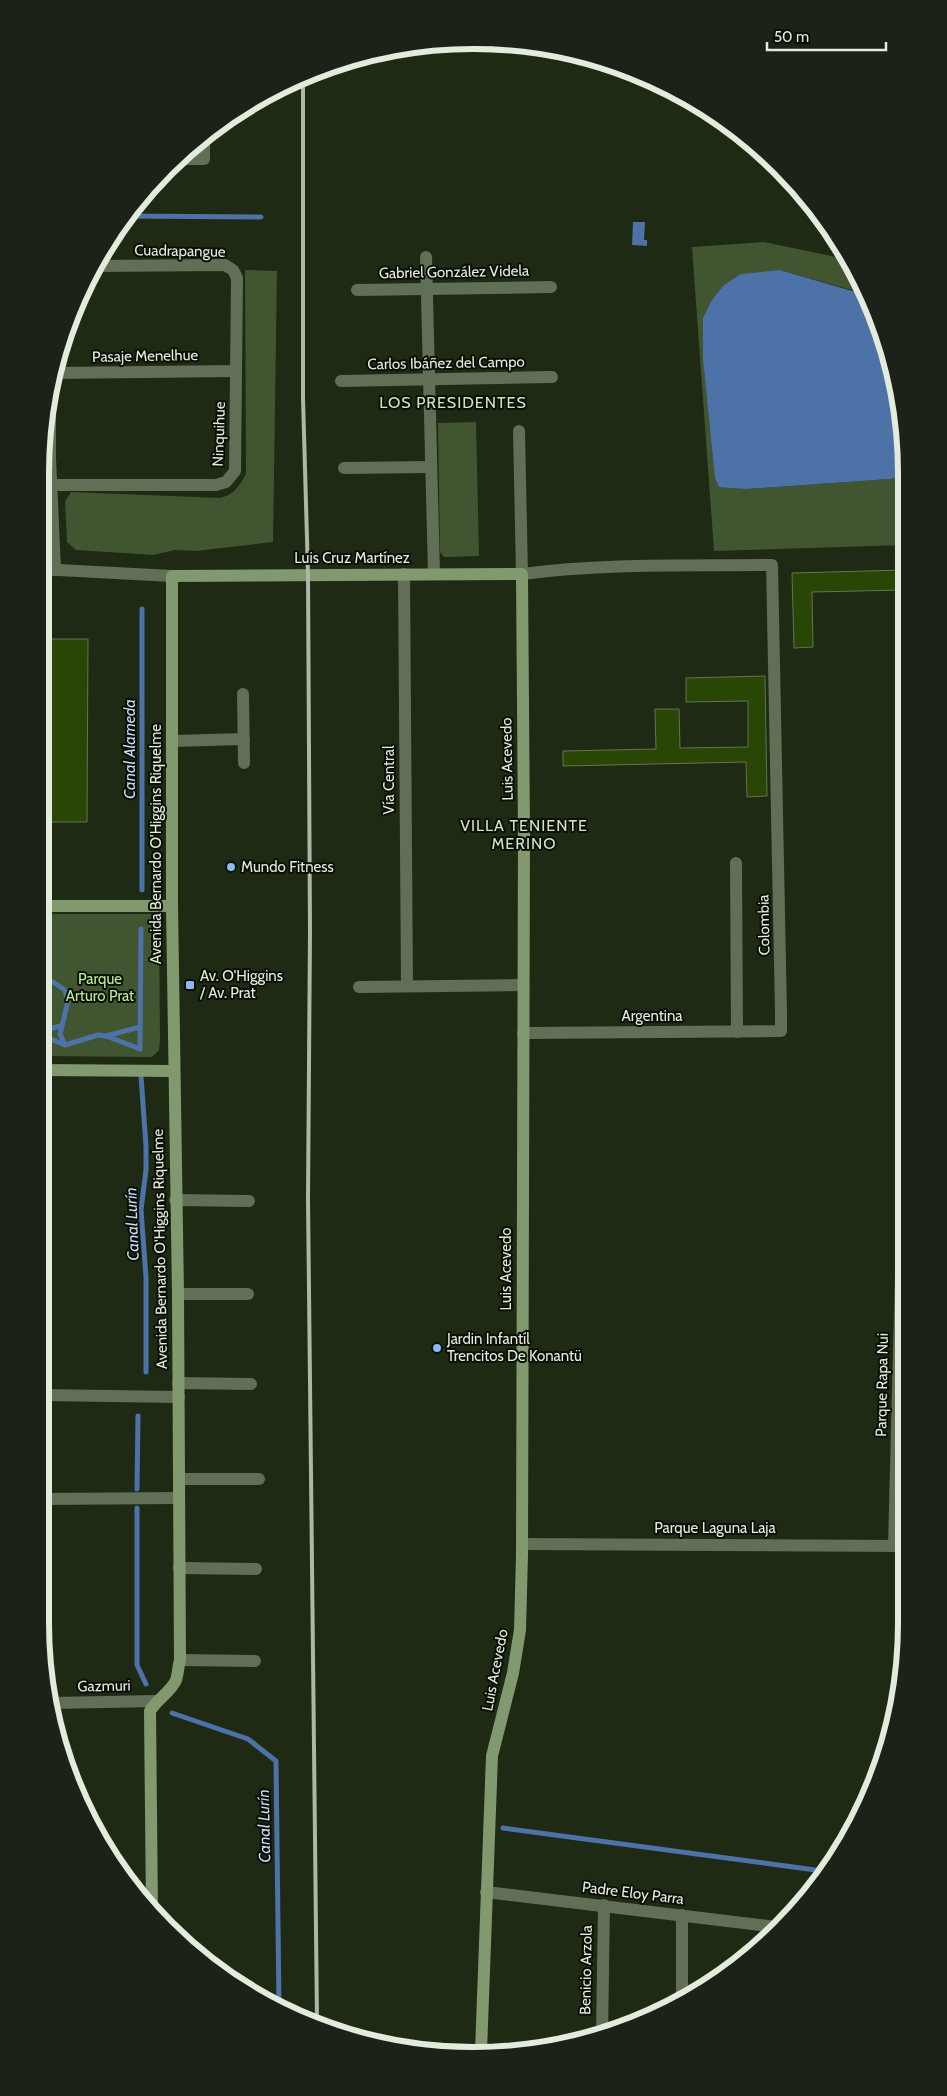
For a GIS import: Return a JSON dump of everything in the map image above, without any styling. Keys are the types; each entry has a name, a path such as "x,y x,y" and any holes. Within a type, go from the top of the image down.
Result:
{"main road":[{"name":"Luis Cruz Martínez","path":"172,576 522,574"},
{"name":"Luis Acevedo","path":"481,2047 492,1756 513,1673 520,1630 522,1544 522,985 524,834 522,574"},
{"name":"Avenida Bernardo O'Higgins Riquelme","path":"152,1900 150,1711 175,1682 180,1660 178,1294 175,1200 172,906 172,576"},
{"path":"49,906 172,906"},
{"path":"49,1070 174,1071"}],"street":[{"path":"188,159 204,159 204,146"},
{"path":"426,257 434,574"},
{"name":"Cuadrapangue","path":"103,266 225,266 233,270"},
{"name":"Ninquihue","path":"51,485 216,485 226,482 235,471 237,278 233,270"},
{"name":"Gabriel González Videla","path":"357,290 551,287"},
{"name":"Pasaje Menelhue","path":"61,373 236,371"},
{"name":"Carlos Ibáñez del Campo","path":"341,381 552,377"},
{"path":"519,431 522,574"},
{"path":"344,468 431,467"},
{"path":"49,474 54,570"},
{"name":"Colombia","path":"522,574 552,570 598,568 772,565 782,1031"},
{"name":"Luis Cruz Martínez","path":"49,570 172,576"},
{"name":"Vía Central","path":"404,574 407,986"},
{"path":"243,694 244,762"},
{"path":"172,741 244,739"},
{"name":"Colombia","path":"736,863 737,1032"},
{"path":"359,987 522,985"},
{"name":"Argentina","path":"523,1033 782,1031"},
{"path":"175,1200 248,1201"},
{"path":"178,1294 248,1294"},
{"path":"178,1383 251,1384"},
{"path":"49,1395 179,1397"},
{"path":"179,1480 259,1479"},
{"path":"49,1499 180,1498"},
{"name":"Parque Laguna Laja","path":"522,1544 898,1546"},
{"path":"179,1568 256,1569"},
{"path":"180,1660 255,1661"},
{"name":"Gazmuri","path":"57,1703 156,1702"},
{"name":"Padre Eloy Parra","path":"486,1892 771,1926"},
{"name":"Benicio Arzola","path":"602,2027 604,1905"},
{"path":"682,1915 682,1992"}],"green space":[{"path":"764,242 839,258 857,291 780,270 747,489 898,478 898,545 714,551 692,247"},
{"path":"245,270 277,271 273,542 196,551 175,550 153,555 76,550 67,542 65,502 71,492 220,498 233,492 246,474"},
{"path":"476,422 479,556 444,557 440,552 438,423"},
{"name":"Parque Arturo Prat","path":"49,914 150,914 156,917 159,926 160,1038 159,1050 152,1057 49,1056"}],"water":[{"path":"633,222 645,222 644,240 647,240 647,246 632,245"},
{"path":"780,270 857,292 876,337 890,391 895,418 898,478 747,489 719,487 715,478 703,358 703,318 712,300 724,285 741,274"}],"building":[{"path":"898,570 898,590 812,592 813,647 794,648 792,573"},
{"path":"49,639 88,639 87,822 49,822"},
{"path":"765,676 767,796 747,797 746,762 563,766 563,751 656,749 655,709 679,709 680,748 748,747 748,701 686,702 686,678"}],"waterway":[{"path":"136,216 261,217"},
{"name":"Canal Alameda","path":"142,609 142,890"},
{"name":"Canal Lurín","path":"49,1038 65,1045 98,1035 106,1036 140,1049 141,929"},
{"path":"49,980 65,990 68,1001 60,1034 65,1045"},
{"path":"49,1027 60,1026"},
{"name":"Canal Alameda","path":"106,1036 140,1027"},
{"name":"Canal Lurín","path":"141,1076 146,1146 146,1170 141,1210 146,1277 146,1372"},
{"name":"Canal Lurín","path":"137,1489 138,1416"},
{"name":"Canal Lurín","path":"137,1508 137,1665 146,1684"},
{"name":"Canal Lurín","path":"172,1713 248,1739 276,1761 279,1999"},
{"path":"503,1828 818,1870"}],"railway":[{"path":"303,85 303,398 308,574 310,931 308,1199 317,2017"}],"place":[{"name":"Mundo Fitness","path":"231,867"},
{"name":"Av. O'Higgins / Av. Prat","path":"190,985"},
{"name":"Jardin Infantíl Trencitos De Konantü","path":"437,1348"}],"district":[{"name":"LOS PRESIDENTES","path":"453,402"},
{"name":"VILLA TENIENTE MERINO","path":"524,834"}]}
